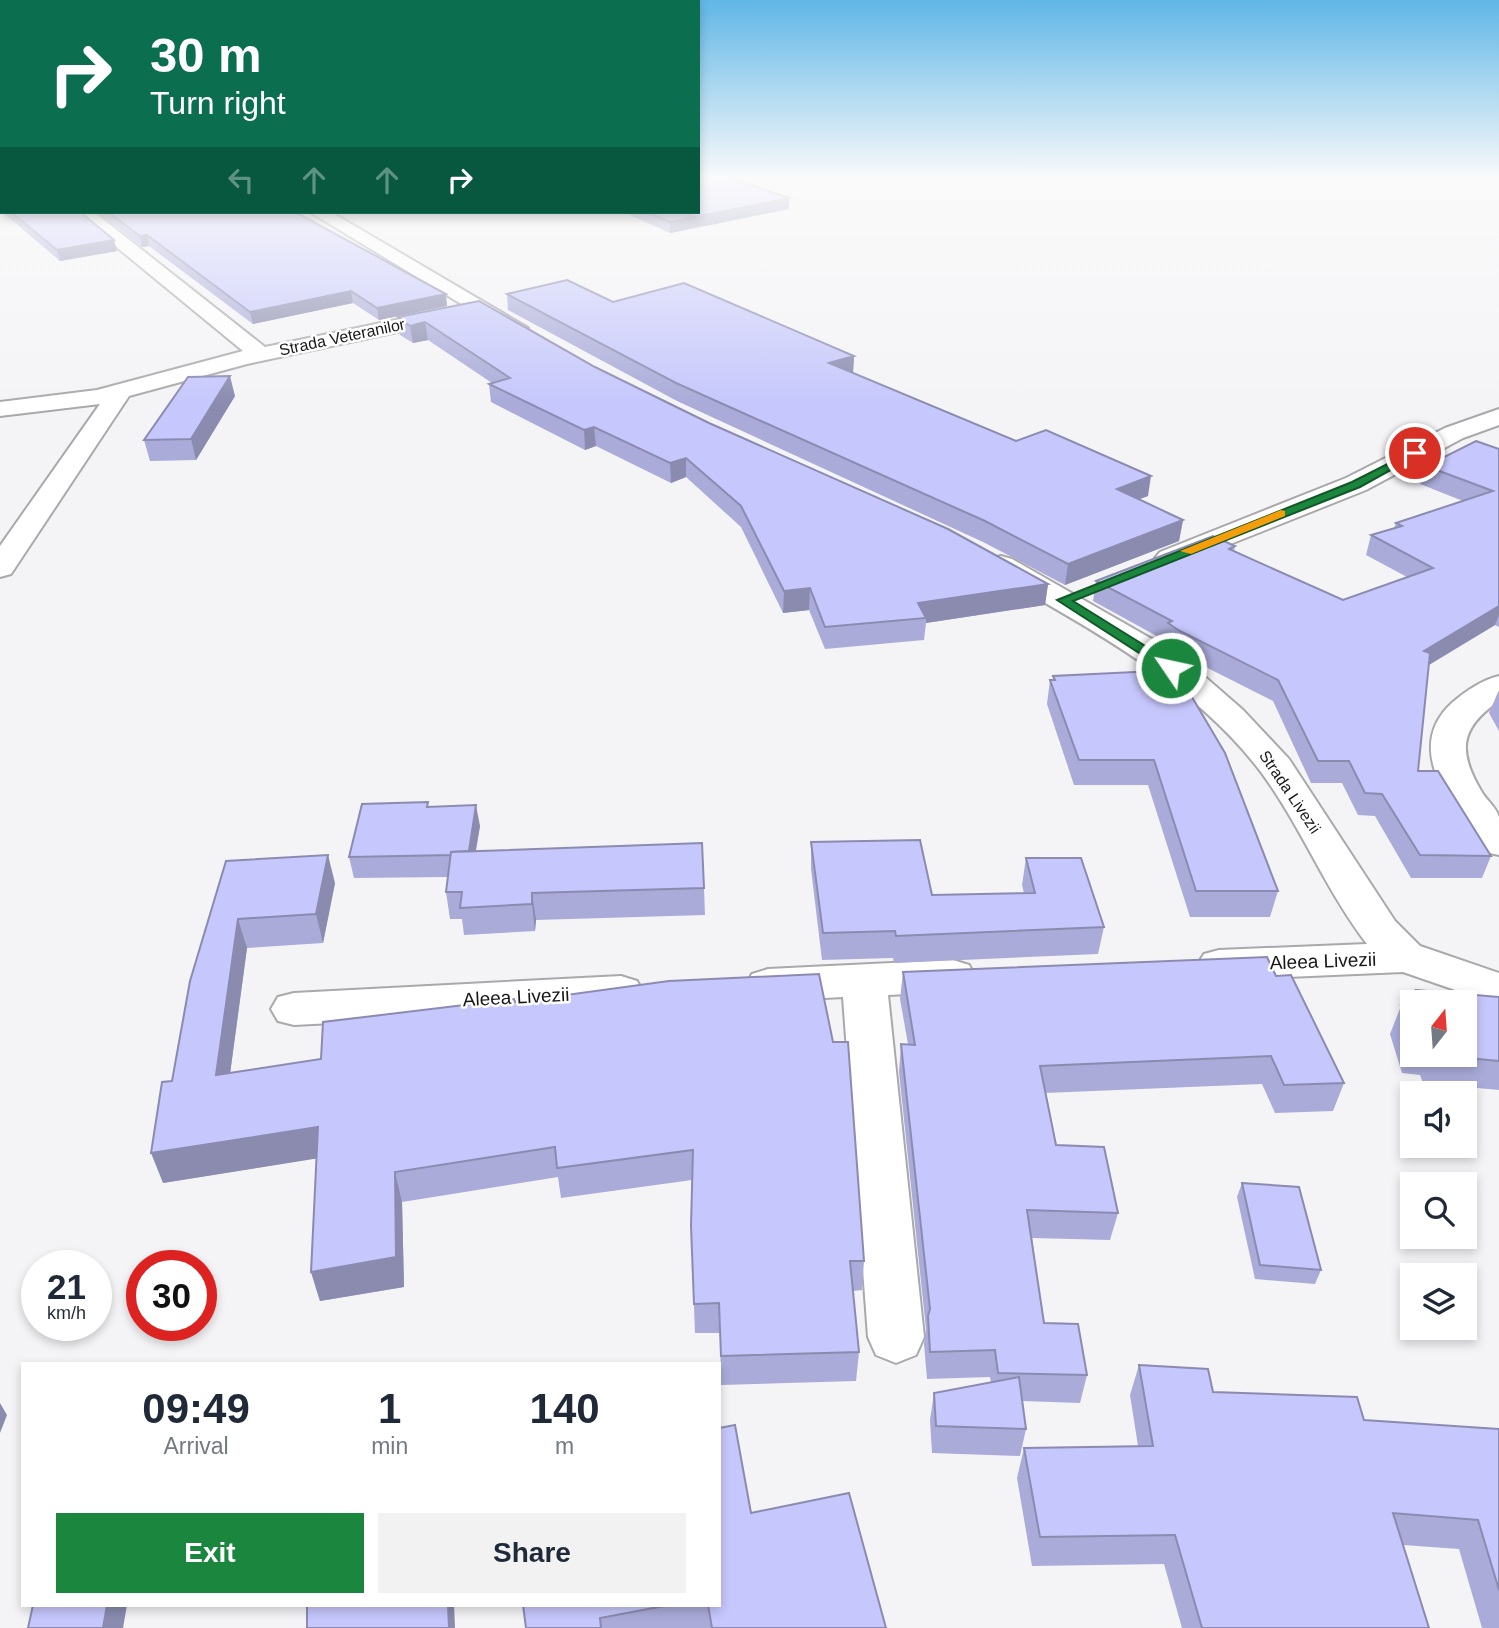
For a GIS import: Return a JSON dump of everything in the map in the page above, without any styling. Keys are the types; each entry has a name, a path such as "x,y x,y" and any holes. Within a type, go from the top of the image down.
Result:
{"street":[{"name":"Strada Veteranilor","path":"133,252 260,354 482,308"},
{"path":"387,252 537,340"},
{"path":"0,409 120,392 260,354"},
{"path":"0,568 120,392"},
{"path":"1140,570 1356,484 1454,433 1499,416"},
{"name":"Strada Livezii","path":"979,553 1076,595 1192,683 1251,737 1276,767 1380,931 1405,957 1499,989"},
{"path":"1499,686 1458,716 1450,732 1448,746 1458,781 1499,843"},
{"name":"Aleea Livezii","path":"1183,967 1405,957"},
{"path":"725,987 989,975"},
{"path":"864,980 896,1336"},
{"name":"Aleea Livezii","path":"294,1009 656,990"}],"building":[{"path":"170,252 369,252 446,294 377,308 351,291 250,312"},
{"path":"567,280 613,302 684,283 854,356 829,363 1016,441 1046,430 1151,476 1117,489 1183,520 1068,564 985,521 676,383 507,294"},
{"path":"479,301 595,367 709,423 948,529 1048,584 918,603 926,618 825,627 810,588 784,591 741,506 686,458 670,463 594,427 584,430 489,384 510,378 425,322 410,326 398,317"},
{"path":"230,376 191,439 144,440 188,377"},
{"path":"1476,441 1499,449 1499,606 1424,651 1430,653 1418,771 1438,771 1491,856 1420,855 1382,794 1365,793 1349,761 1318,761 1278,680 1178,630 1168,623 1172,621 1096,581 1213,536 1235,546 1229,549 1343,600 1433,568 1371,535 1402,526 1396,523 1493,491 1426,466"},
{"path":"1176,670 1225,753 1278,891 1196,891 1154,760 1079,760 1050,680 1055,680 1053,676"},
{"path":"428,802 427,807 476,805 469,851 451,852 451,855 349,857 362,804"},
{"path":"920,840 932,895 1035,893 1026,858 1081,858 1104,927 896,936 895,931 823,933 811,842"},
{"path":"702,843 704,888 532,893 532,904 460,908 462,892 446,892 451,852"},
{"path":"328,855 316,914 238,919 216,1075 321,1059 323,1022 514,999 515,1002 669,981 819,974 833,1042 848,1042 864,1261 850,1261 859,1352 721,1356 719,1303 694,1304 691,1226 693,1150 557,1168 555,1147 395,1172 396,1257 311,1272 318,1127 151,1153 162,1082 172,1081 190,981 226,861"},
{"path":"1267,957 1276,976 1291,975 1344,1083 1284,1085 1271,1056 1040,1066 1056,1145 1104,1147 1118,1213 1027,1210 1044,1323 1078,1324 1087,1375 998,1373 995,1350 930,1352 930,1309 901,1044 915,1045 903,972"},
{"path":"1477,995 1499,997 1499,1061 1477,1059"},
{"path":"1242,1183 1299,1187 1321,1270 1260,1265"},
{"path":"1139,1365 1208,1369 1213,1392 1357,1397 1364,1420 1499,1429 1499,1590 1478,1520 1393,1513 1429,1628 1202,1628 1175,1535 1040,1537 1024,1448 1153,1446"},
{"path":"1019,1377 1026,1429 936,1426 934,1393"},
{"path":"735,1425 751,1513 849,1493 886,1628 712,1628 708,1607 721,1607 721,1428"},
{"path":"33,1607 107,1607 103,1628 28,1628"},
{"path":"307,1607 448,1607 449,1628 307,1628"},
{"path":"523,1607 658,1607 600,1618 601,1628 526,1628"}],"slow traffic":[{"path":"1186,551 1281,514"}],"route":[{"path":"1171,668 1145,649 1063,600 1356,484 1415,453"}]}
